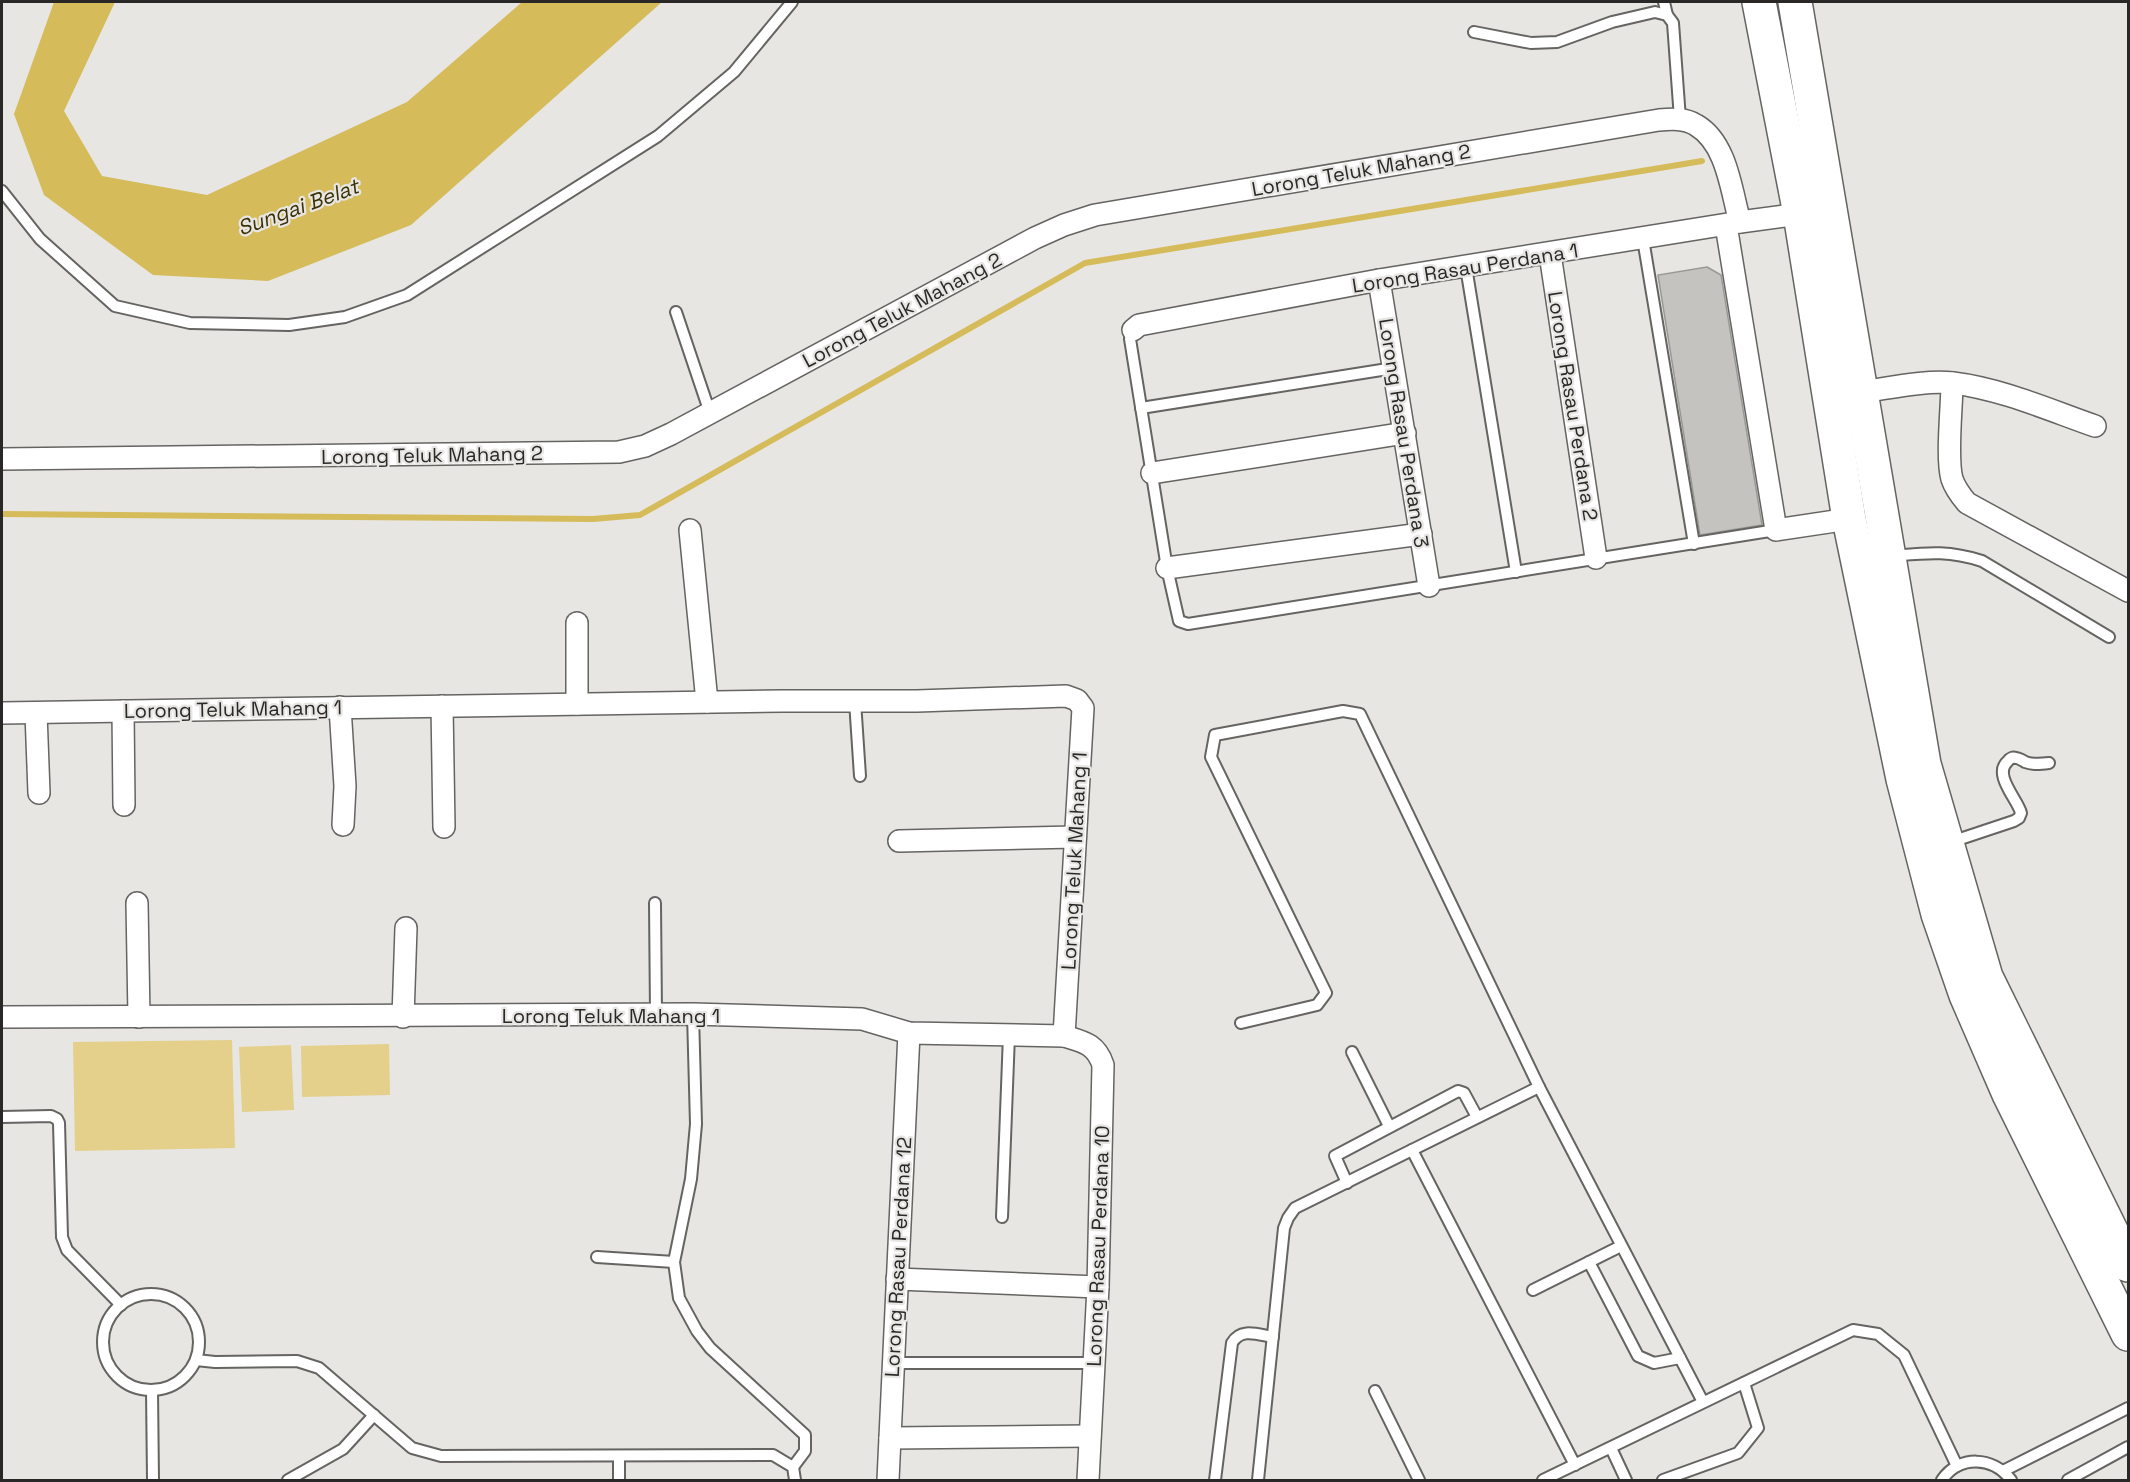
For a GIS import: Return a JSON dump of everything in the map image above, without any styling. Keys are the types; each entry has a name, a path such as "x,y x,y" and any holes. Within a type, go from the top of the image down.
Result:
{"highway":[{"path":"1759,2 1800,214 1850,519 1904,779 1938,914 1966,995 2009,1094 2128,1334"},
{"path":"1796,2 1924,764 1986,977 2128,1265"}],"street":[{"path":"1680,119 1696,124 1712,139 1722,158 1776,530 1850,519"},
{"name":"Lorong Teluk Mahang 2","path":"2,459 619,452 645,446 1035,238 1085,218 1659,120 1680,119"},
{"name":"Lorong Rasau Perdana 1","path":"1133,330 1139,325 1380,280 1800,214"},
{"name":"Lorong Rasau Perdana 2","path":"1550,254 1596,558"},
{"name":"Lorong Rasau Perdana 3","path":"1380,280 1429,586"},
{"path":"1952,383 1951,478 1957,491 1967,503 2128,591"},
{"path":"1861,392 1952,383 1993,390 2095,426"},
{"path":"1152,473 1405,433"},
{"path":"690,530 707,702"},
{"path":"1167,568 1420,534"},
{"path":"577,623 577,704"},
{"name":"Lorong Teluk Mahang 1","path":"2,713 917,701 1066,696 1077,700 1083,708 1064,1036 909,1033 862,1019 693,1014 2,1017"},
{"path":"442,706 444,827"},
{"path":"340,708 345,786 343,825"},
{"path":"123,711 124,805"},
{"path":"36,712 39,793"},
{"path":"898,841 1075,837"},
{"path":"137,903 139,1017"},
{"path":"404,1017 406,928"},
{"name":"Lorong Rasau Perdana 12","path":"888,1480 909,1033"},
{"name":"Lorong Rasau Perdana 10","path":"1064,1036 1086,1043 1099,1052 1103,1065 1098,1287 1088,1480"},
{"path":"897,1279 1098,1287"},
{"path":"890,1438 1090,1436"}],"lane":[{"path":"2,191 39,239 115,306 190,323 290,325 345,317 407,295 657,136 734,72 792,2"},
{"path":"1664,2 1667,15 1673,23 1680,119"},
{"path":"1474,32 1531,43 1557,42 1612,22 1655,12 1667,15"},
{"path":"1644,239 1694,544"},
{"path":"1466,267 1516,572"},
{"path":"676,312 710,413"},
{"path":"1133,330 1130,339 1167,568 1179,621 1188,624 1776,530"},
{"path":"1141,408 1394,368"},
{"path":"1889,556 1940,552 1960,554 1982,561 2109,637"},
{"path":"855,701 860,777"},
{"path":"1241,1023 1317,1005 1326,993 1211,757 1215,735 1343,711 1360,714 1539,1087 1703,1402"},
{"path":"1947,843 2014,821 2021,813 2008,790 2004,775 2008,760 2017,758 2034,764 2049,763"},
{"path":"655,903 656,1015"},
{"path":"693,1014 696,1124 691,1179 674,1262 679,1298 697,1331 710,1348 805,1435 805,1451 793,1467 795,1480"},
{"path":"1002,1217 1009,1035"},
{"path":"1352,1052 1389,1126"},
{"path":"1258,1480 1284,1228 1295,1208 1539,1087"},
{"path":"1347,1182 1335,1156 1458,1091 1464,1093 1478,1117"},
{"path":"2,1117 51,1116 57,1119 62,1236 67,1250 121,1305"},
{"path":"1412,1150 1575,1465"},
{"path":"1533,1290 1621,1246"},
{"path":"597,1257 674,1262"},
{"path":"1589,1262 1638,1356 1654,1363 1680,1358"},
{"path":"146,1294 160,1295 173,1300 185,1309 198,1333 199,1346 196,1360 189,1372 178,1382 166,1388 139,1389 116,1376 108,1365 103,1339 105,1326 121,1305 146,1294"},
{"path":"1543,1480 1853,1330 1878,1334 1904,1355 1957,1466"},
{"path":"1215,1480 1232,1343 1236,1336 1243,1333 1273,1338"},
{"path":"196,1360 215,1362 297,1361 319,1368 412,1448 441,1456 773,1455 793,1467"},
{"path":"893,1363 1094,1363"},
{"path":"1663,1480 1738,1453 1758,1428 1744,1383"},
{"path":"152,1390 153,1480"},
{"path":"1374,1391 1419,1480"},
{"path":"2003,1471 2128,1408"},
{"path":"288,1480 343,1449 374,1415"},
{"path":"2068,1480 2128,1447"},
{"path":"1611,1448 1626,1480"},
{"path":"619,1456 619,1480"},
{"path":"1942,1480 1957,1466 1981,1461 1993,1464 2011,1480"}],"shaded area":[{"path":"232,1040 235,1148 75,1151 73,1042"},
{"path":"389,1044 390,1095 302,1097 301,1046"},
{"path":"291,1045 294,1110 242,1112 239,1047"}],"water":[{"name":"Sungai Belat","path":"54,2 115,2 64,111 102,176 207,195 407,102 522,2 662,2 411,225 268,281 153,275 44,195 14,114"}],"building":[{"path":"1707,267 1721,275 1762,525 1700,535 1658,275"}],"waterway":[{"path":"2,514 593,519 640,515 1085,263 1702,161"}]}
